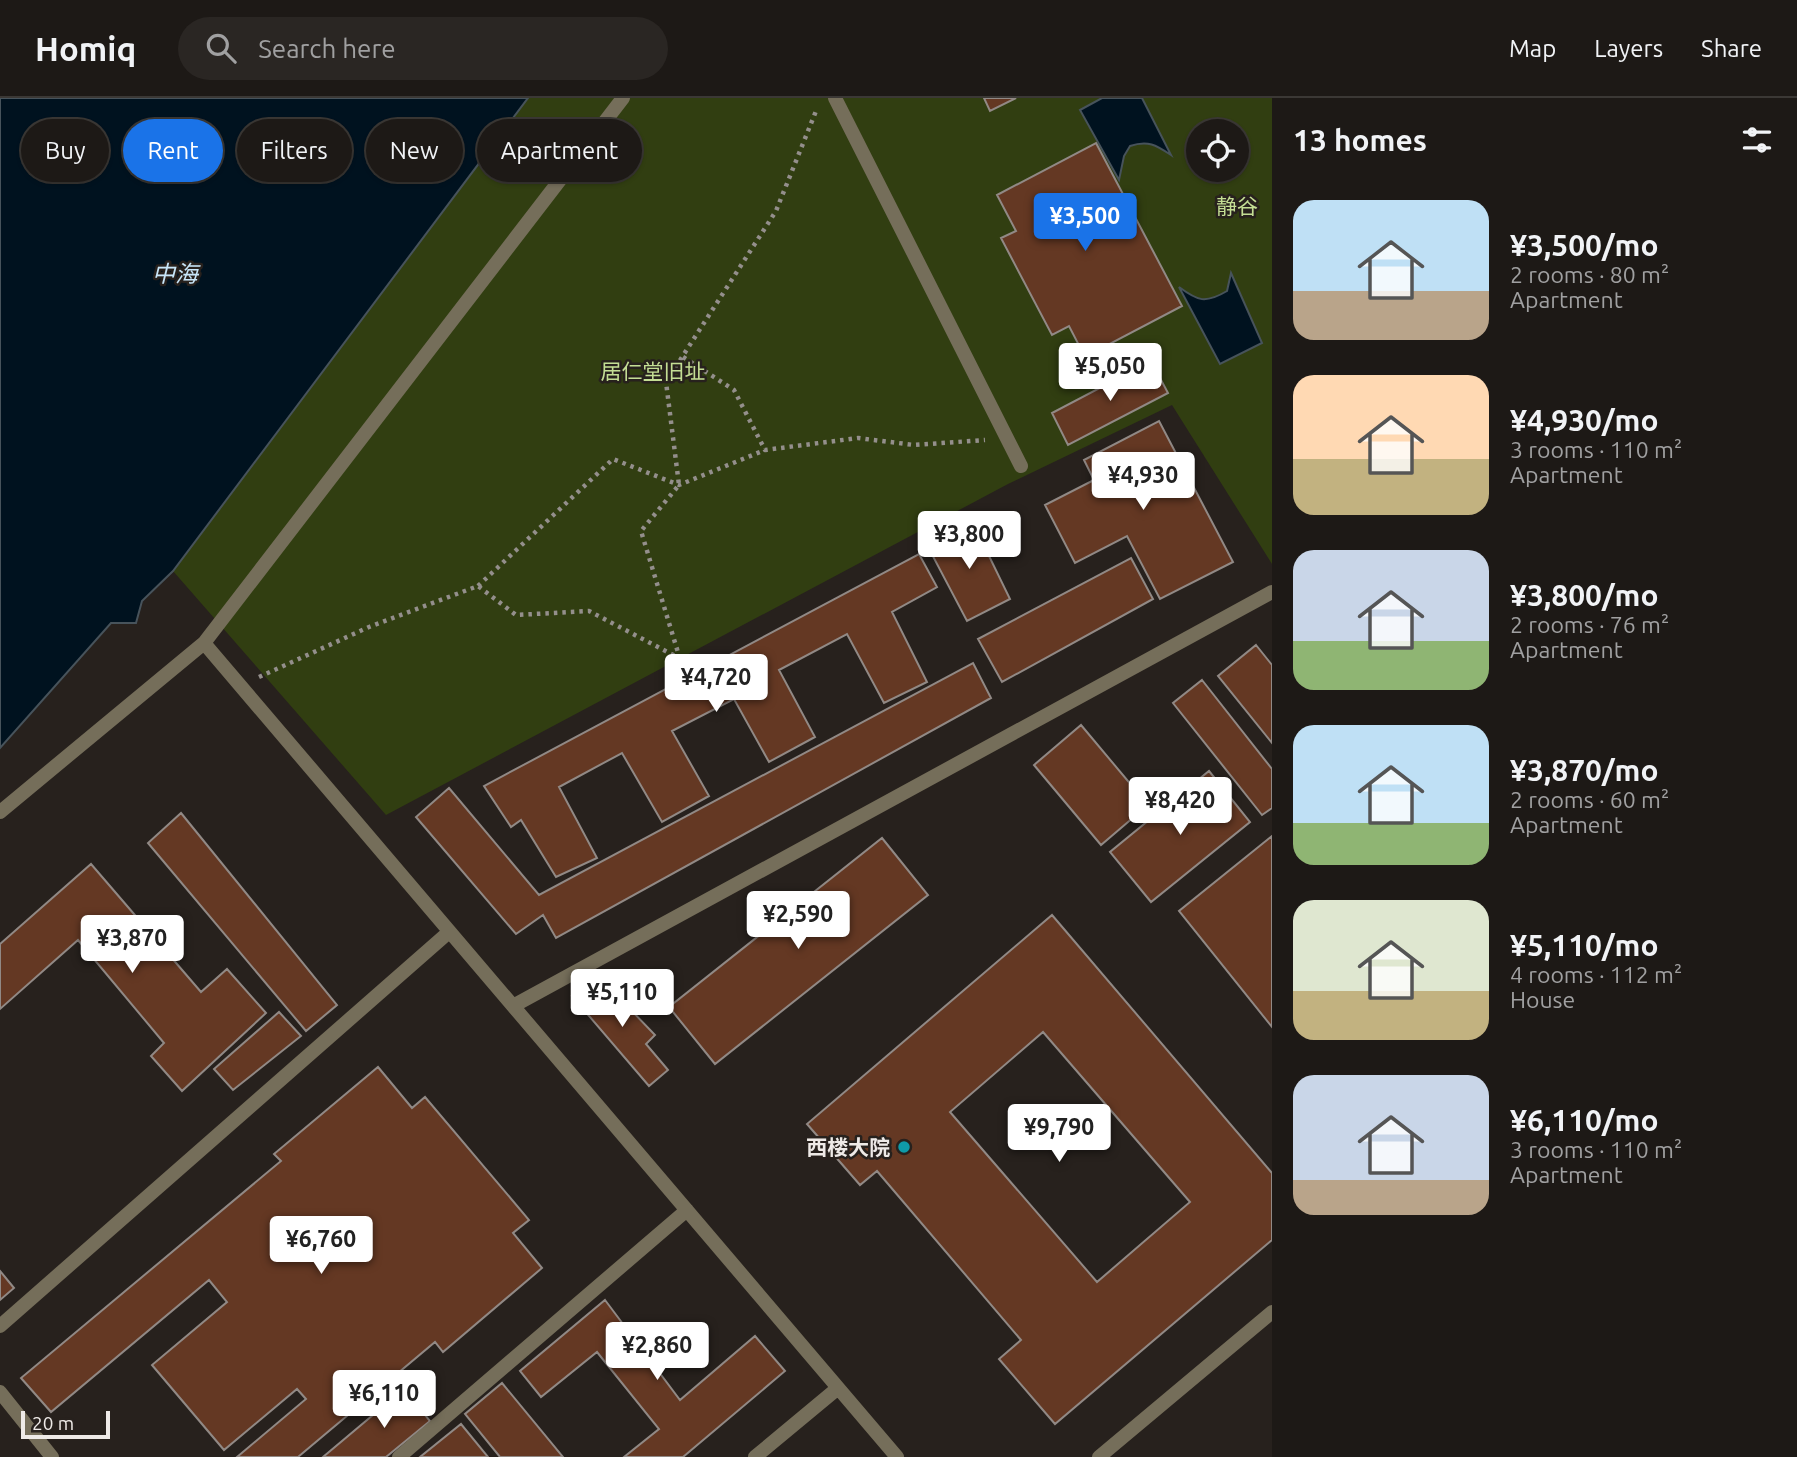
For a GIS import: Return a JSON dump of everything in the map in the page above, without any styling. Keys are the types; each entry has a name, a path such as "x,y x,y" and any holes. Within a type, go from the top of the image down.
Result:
{"lane":[{"path":"0,812 204,643 623,98"},
{"path":"835,98 1021,466"},
{"path":"513,1006 1272,592"},
{"path":"204,643 897,1457"},
{"path":"0,1326 449,932"},
{"path":"399,1457 687,1210"},
{"path":"1099,1457 1272,1312"},
{"path":"755,1457 838,1388"},
{"path":"0,1392 52,1457"},
{"path":"0,1416 12,1406"}],"path":[{"path":"679,485 666,382 776,211 816,111"},
{"path":"683,357 734,390 765,450"},
{"path":"478,586 516,615 589,611 680,659 641,531 679,485 765,450 858,438 914,445 1007,438"},
{"path":"240,686 369,627 478,586 613,459 679,485"}],"green space":[{"name":"居仁堂旧址","path":"528,98 1272,98 1272,564 1172,405 1008,484 386,815 173,571 477,166 477,182 642,182 642,119 512,119"}],"water":[{"name":"中海","path":"0,98 528,98 512,119 477,119 477,166 173,571 142,601 136,623 111,623 0,748"},
{"path":"1102,98 1142,98 1171,155 1152,144 1130,146 1124,156 1119,180 1080,110"},
{"path":"1231,273 1262,343 1220,364 1179,287 1197,298 1213,298 1227,291"}],"building":[{"path":"984,98 1016,98 990,111"},
{"path":"1096,143 1182,306 1085,357 1069,326 1052,335 1001,238 1016,231 997,195"},
{"path":"1151,361 1168,393 1068,445 1052,413"},
{"path":"1159,421 1233,562 1160,599 1127,536 1075,563 1045,505 1094,480 1084,460"},
{"path":"971,519 1010,599 967,621 927,545"},
{"path":"919,554 937,587 892,612 927,682 884,703 847,634 779,670 815,737 769,762 734,699 672,731 709,796 662,822 622,753 559,787 597,858 556,877 521,820 511,827 484,786"},
{"path":"1131,558 1153,599 1002,682 978,639"},
{"path":"1256,645 1272,665 1272,743 1218,676"},
{"path":"973,663 991,698 556,938 543,915 516,934 416,817 449,788 539,895"},
{"path":"1202,680 1272,769 1272,808 1262,815 1173,703"},
{"path":"1081,725 1148,805 1101,845 1034,765"},
{"path":"1209,771 1250,822 1151,902 1110,852"},
{"path":"181,813 337,1005 306,1031 148,843"},
{"path":"1272,836 1272,1027 1179,911"},
{"path":"882,838 928,895 715,1064 669,1007"},
{"path":"91,864 201,992 227,969 266,1013 182,1091 151,1056 164,1043 78,940 0,1009 0,944"},
{"name":"西楼大院","path":"1052,915 1272,1173 1272,1240 1055,1424 999,1359 1021,1340 877,1171 860,1185 807,1124","holes":["1043,1032 1190,1202 1097,1282 950,1112"]},
{"path":"602,980 655,1035 646,1044 668,1070 649,1086 572,996"},
{"path":"279,1012 301,1036 233,1090 214,1069"},
{"path":"378,1067 412,1108 425,1097 529,1220 513,1233 542,1268 443,1352 435,1342 298,1457 237,1457 306,1399 297,1389 224,1450 152,1365 227,1302 209,1280 51,1412 21,1378 281,1161 274,1154"},
{"path":"0,1271 14,1288 0,1300"},
{"path":"605,1300 680,1400 755,1336 785,1371 683,1457 624,1457 659,1429 597,1352 541,1397 520,1371"},
{"path":"502,1383 563,1457 500,1457 465,1414"},
{"path":"404,1389 430,1421 386,1457 323,1457"},
{"path":"461,1424 488,1457 420,1457"}],"place":[{"name":"西楼大院","path":"904,1147"}],"park label":[{"name":"静谷","path":"1237,206"}]}
